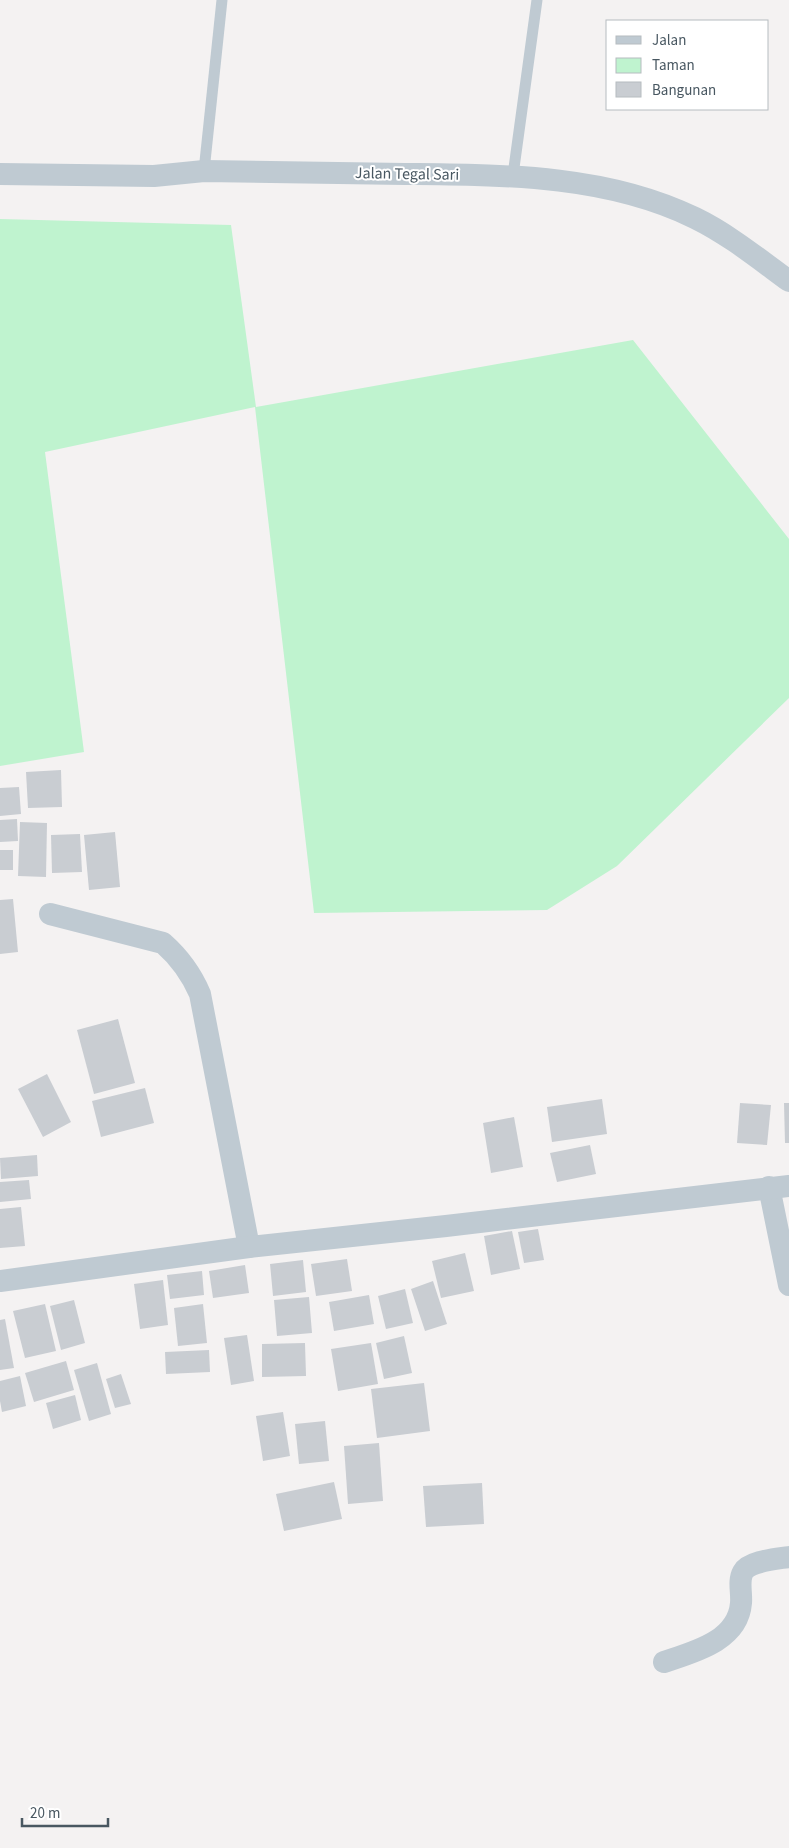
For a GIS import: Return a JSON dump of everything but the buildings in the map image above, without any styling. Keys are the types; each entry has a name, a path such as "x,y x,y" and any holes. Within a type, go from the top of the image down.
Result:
{"street":[{"name":"Jalan Tegal Sari","path":"0,174 154,176 204,171 512,176 617,190 695,218 742,246 789,281"},
{"path":"50,914 163,943 177,956 191,975 200,994 248,1247"},
{"path":"0,1281 248,1247 446,1226 779,1186 789,1286"},
{"path":"664,1662 698,1651 722,1636 735,1623 741,1604 743,1572 751,1564 789,1557"}],"lane":[{"path":"204,171 222,0"},
{"path":"512,176 537,0"}],"green space":[{"path":"0,219 231,225 256,407 633,340 789,539 789,698 617,866 547,910 314,913 255,407 45,452 84,752 0,766"}]}
